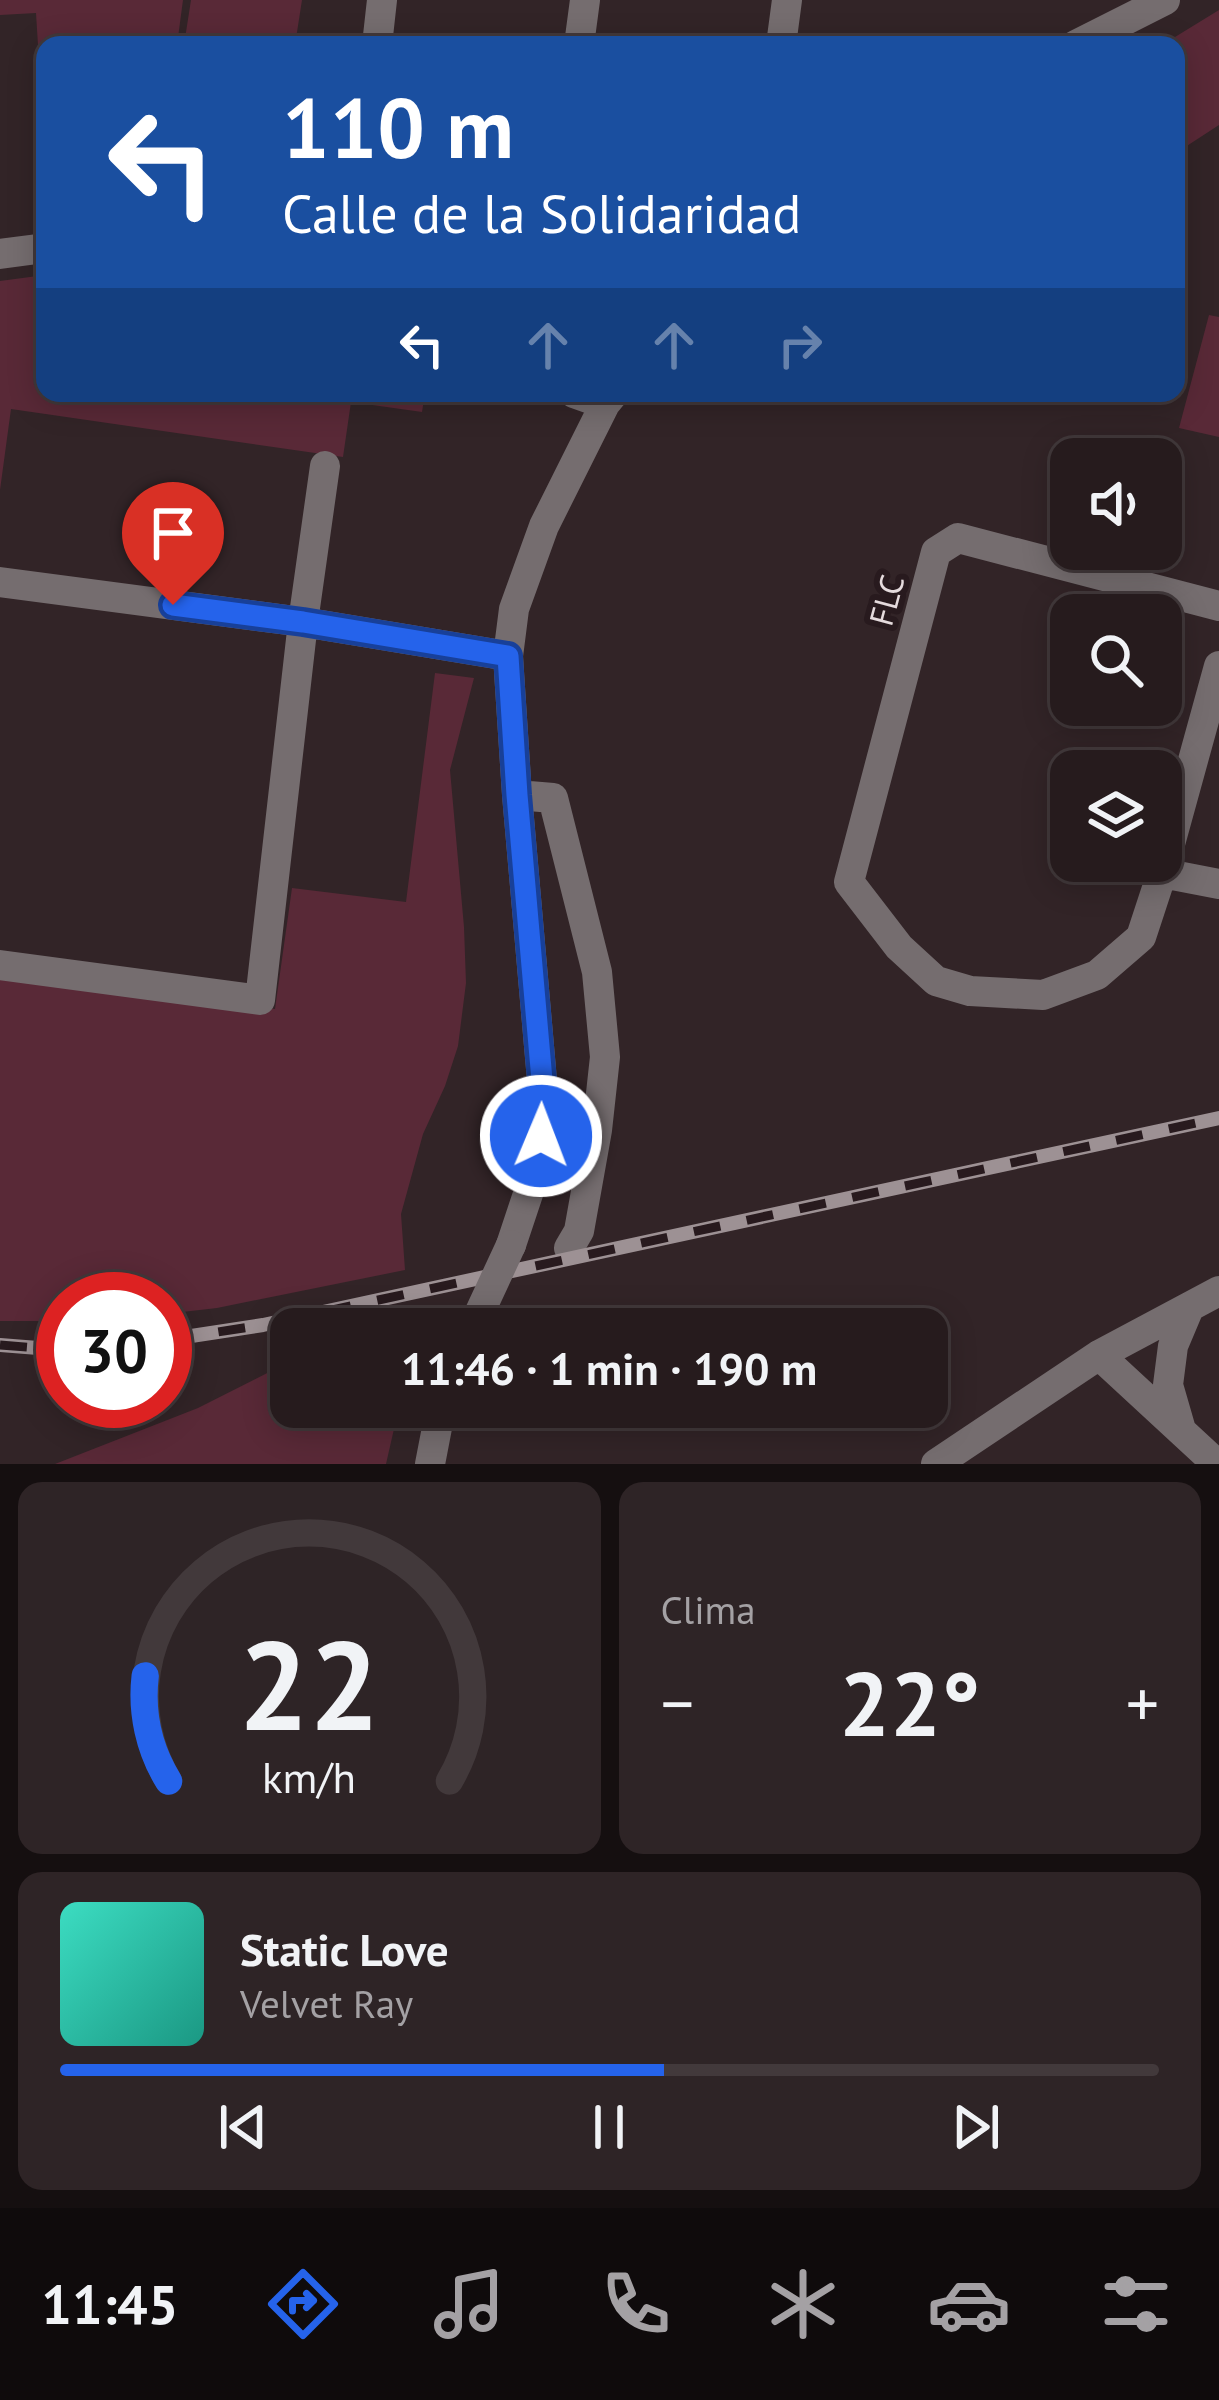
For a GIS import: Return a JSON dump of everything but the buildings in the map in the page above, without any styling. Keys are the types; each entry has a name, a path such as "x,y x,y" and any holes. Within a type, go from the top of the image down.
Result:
{"street":[{"path":"580,36 585,0"},
{"path":"783,36 788,0"},
{"path":"1094,36 1165,0"},
{"path":"0,254 36,249"},
{"path":"482,1308 511,1245 537,1168 544,1103 508,656 514,609 544,526 607,402"},
{"path":"0,965 260,1000 325,466"},
{"name":"FLC","path":"1159,882 1141,937 1096,975 1043,995 970,992 936,981 898,947 849,882 936,552 958,538 1219,606"},
{"path":"0,582 303,622 508,656"},
{"path":"1182,800 1219,665"},
{"path":"517,795 553,798 597,972 605,1057 579,1232 569,1248"},
{"path":"1182,877 1219,884"},
{"path":"936,1464 1099,1355 1219,1292"},
{"path":"1181,1430 1168,1385 1173,1346 1189,1308"},
{"path":"1099,1355 1217,1464"},
{"path":"430,1464 437,1428"}],"shaded area":[{"path":"0,0 183,0 178,36 37,36 36,13 0,15"},
{"path":"191,0 302,0 296,36 185,36"},
{"path":"1219,10 1219,125 1185,147 1185,36 1177,36"},
{"path":"36,276 36,402 351,402 343,457 11,409 0,490 0,281"},
{"path":"1209,315 1219,317 1219,437 1179,428"},
{"path":"351,402 424,402 422,412"},
{"path":"435,673 474,678 450,770 466,983 458,1046 423,1134 401,1214 405,1270 192,1311 192,1272 36,1272 36,1321 0,1321 0,972 275,1009 292,888 406,902"},
{"path":"270,1372 270,1428 394,1428 386,1464 55,1464 147,1428 192,1428 192,1410"}],"railway":[{"path":"192,1336 263,1325 1219,1118"},
{"path":"0,1345 36,1348"}],"route":[{"path":"173,605 508,656 544,1103 541,1136"}]}
